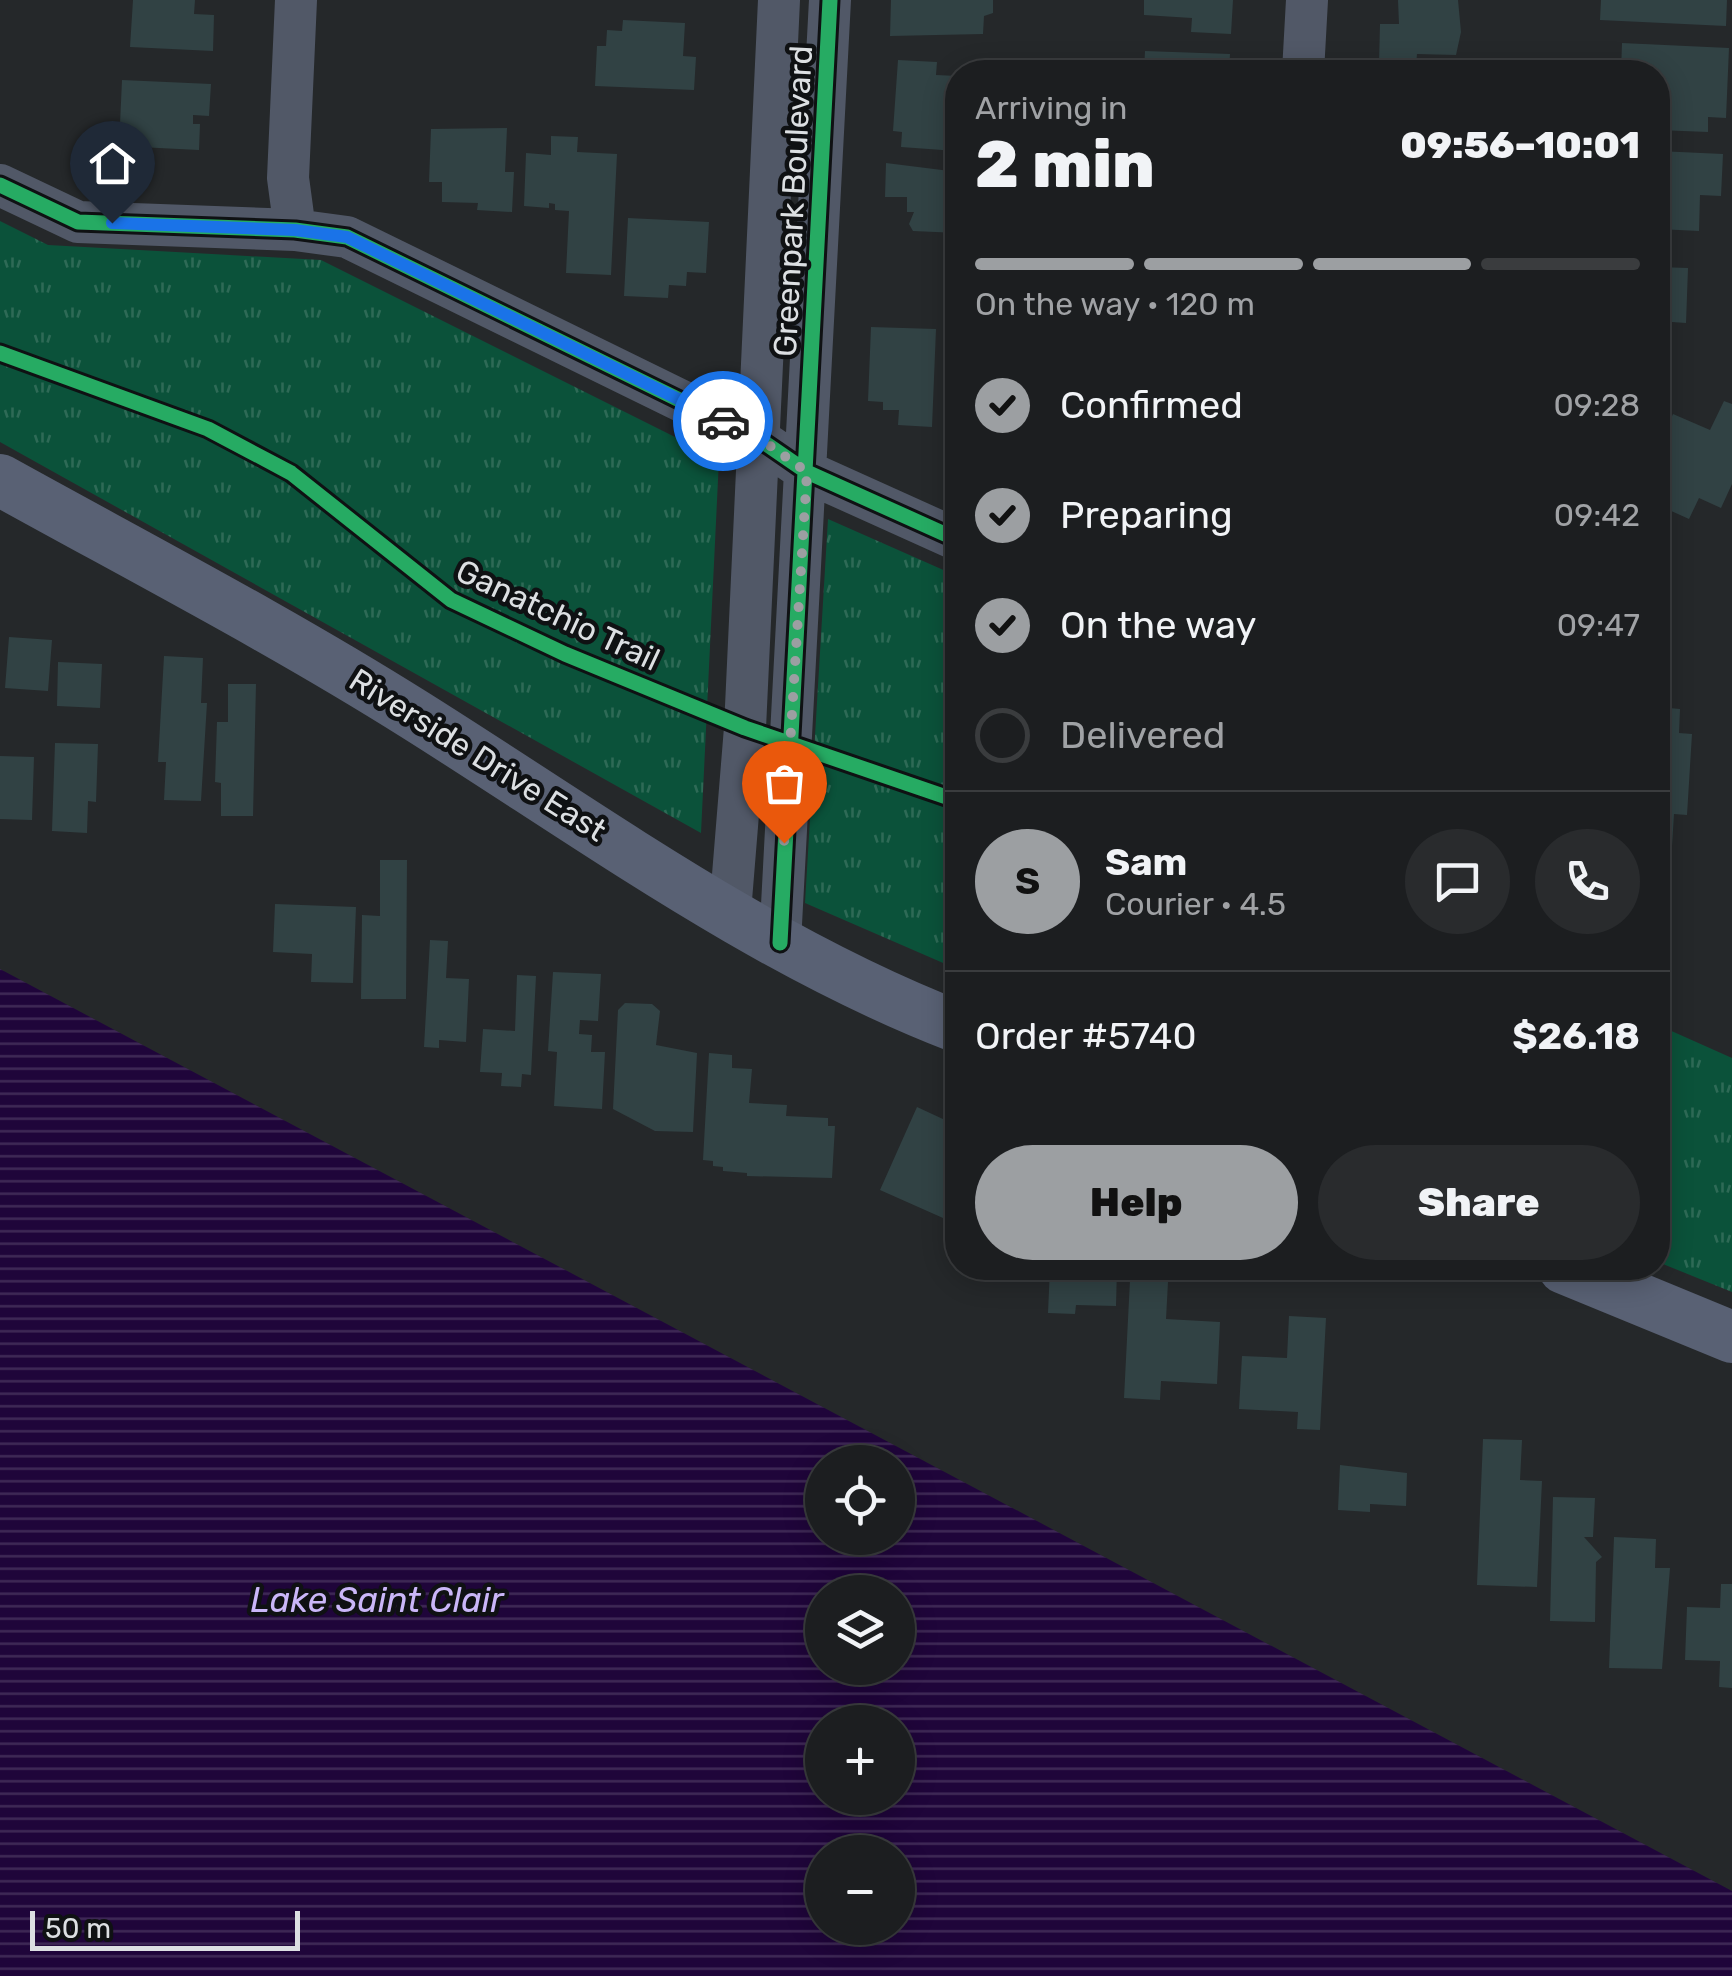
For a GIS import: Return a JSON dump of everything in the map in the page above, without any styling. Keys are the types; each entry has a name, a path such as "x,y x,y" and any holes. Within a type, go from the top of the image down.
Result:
{"main road":[{"name":"Riverside Drive East","path":"0,480 345,671 780,943 945,1022"},
{"path":"1593,1280 1732,1337"}],"street":[{"path":"295,230 288,178 296,0"},
{"name":"Greenpark Boulevard","path":"730,912 745,728 779,0"},
{"name":"Greenpark Boulevard","path":"780,943 830,0"},
{"path":"1304,60 1306,0"},
{"path":"0,186 78,222 295,230 347,237 759,438 807,472 945,534"}],"green space":[{"path":"0,221 48,245 321,260 719,459 701,833 0,442"},
{"path":"828,519 945,571 945,964 805,903"},
{"path":"1670,1030 1732,1058 1732,1292 1670,1267"}],"water":[{"name":"Lake Saint Clair","path":"0,969 894,1445 805,1445 805,1555 915,1555 915,1456 1732,1891 1732,1976 0,1976"}],"building":[{"path":"133,0 195,0 194,14 214,15 213,51 130,47"},
{"path":"891,0 993,0 993,13 984,16 983,34 890,36"},
{"path":"1144,0 1233,0 1231,34 1191,32 1192,18 1144,15"},
{"path":"1398,0 1458,0 1461,32 1456,55 1417,54 1416,60 1379,60 1380,24 1399,24"},
{"path":"1601,0 1727,0 1726,26 1600,20"},
{"path":"623,20 685,23 683,56 696,57 694,90 595,86 597,46 606,46 607,30 622,31"},
{"path":"1622,43 1729,48 1726,118 1708,117 1708,132 1670,130 1670,60 1621,60"},
{"path":"1145,51 1230,54 1230,60 1145,60"},
{"path":"898,60 937,62 936,75 945,75 945,150 901,147 902,132 893,131"},
{"path":"122,80 211,84 209,116 193,115 193,124 200,124 199,150 119,146"},
{"path":"507,128 505,172 514,172 512,212 477,210 478,203 442,202 442,182 429,182 431,129"},
{"path":"551,136 578,137 577,152 617,154 611,275 566,273 569,211 555,210 555,204 549,203 549,208 524,206 526,153 551,155"},
{"path":"1670,152 1723,154 1721,196 1700,195 1699,231 1670,230"},
{"path":"886,163 945,170 945,232 913,231 909,224 914,212 907,212 907,197 885,197"},
{"path":"628,218 709,222 706,273 687,272 686,286 669,285 668,298 624,296"},
{"path":"1670,267 1688,268 1686,323 1670,322"},
{"path":"871,327 936,329 932,427 898,425 899,410 883,410 883,402 868,401"},
{"path":"1724,401 1732,404 1732,484 1721,508 1699,498 1689,519 1670,510 1670,421 1673,414 1710,430"},
{"path":"9,637 52,640 48,691 5,688"},
{"path":"164,656 203,658 201,703 207,703 201,801 164,800 166,762 158,762"},
{"path":"58,662 102,664 100,708 57,706"},
{"path":"228,684 256,684 253,816 221,816 221,783 215,782 217,722 228,722"},
{"path":"1670,708 1680,709 1679,733 1692,734 1687,815 1674,814 1671,862"},
{"path":"55,743 98,744 96,802 88,801 87,833 52,831"},
{"path":"0,756 34,757 32,820 0,819"},
{"path":"380,860 407,860 406,999 361,999 362,915 380,916"},
{"path":"275,904 356,907 353,983 311,982 312,954 273,952"},
{"path":"430,940 448,941 446,978 469,979 466,1042 439,1040 439,1048 424,1047"},
{"path":"553,972 601,974 598,1021 580,1020 579,1034 592,1035 591,1052 605,1052 602,1109 554,1106 557,1052 548,1051"},
{"path":"517,975 536,976 531,1075 522,1074 521,1087 501,1086 502,1073 480,1072 483,1029 515,1031"},
{"path":"625,1003 652,1004 660,1011 656,1045 697,1053 693,1132 655,1131 613,1109 618,1010"},
{"path":"709,1053 732,1055 732,1068 752,1069 749,1103 787,1105 786,1116 828,1118 828,1126 835,1126 832,1178 747,1176 723,1171 723,1167 713,1166 713,1161 703,1160"},
{"path":"917,1107 945,1120 943,1218 880,1190"},
{"path":"1049,1280 1117,1280 1116,1306 1076,1305 1075,1314 1048,1313"},
{"path":"1130,1280 1168,1282 1166,1319 1220,1322 1217,1384 1161,1381 1160,1400 1124,1398"},
{"path":"1289,1316 1326,1318 1320,1430 1297,1429 1298,1412 1239,1409 1242,1356 1287,1358"},
{"path":"1483,1439 1522,1440 1520,1480 1542,1481 1537,1587 1477,1585"},
{"path":"1340,1465 1407,1473 1406,1506 1370,1504 1370,1512 1338,1510"},
{"path":"1553,1497 1595,1498 1593,1537 1584,1537 1602,1557 1596,1562 1595,1622 1550,1621"},
{"path":"1614,1537 1656,1539 1655,1568 1670,1568 1662,1669 1609,1668"},
{"path":"1721,1584 1732,1584 1732,1688 1719,1687 1720,1661 1685,1660 1687,1607 1720,1608"}],"cycle path":[{"path":"780,943 830,0"},
{"path":"0,185 78,222 295,230 347,237 759,439 807,472 945,534"},
{"name":"Ganatchio Trail","path":"0,353 208,429 291,473 451,600 565,654 745,728 945,797"}],"way so far":[{"path":"723,421 759,438 807,472 784,843"}],"route":[{"path":"112,223 295,230 347,237 723,421"}]}
